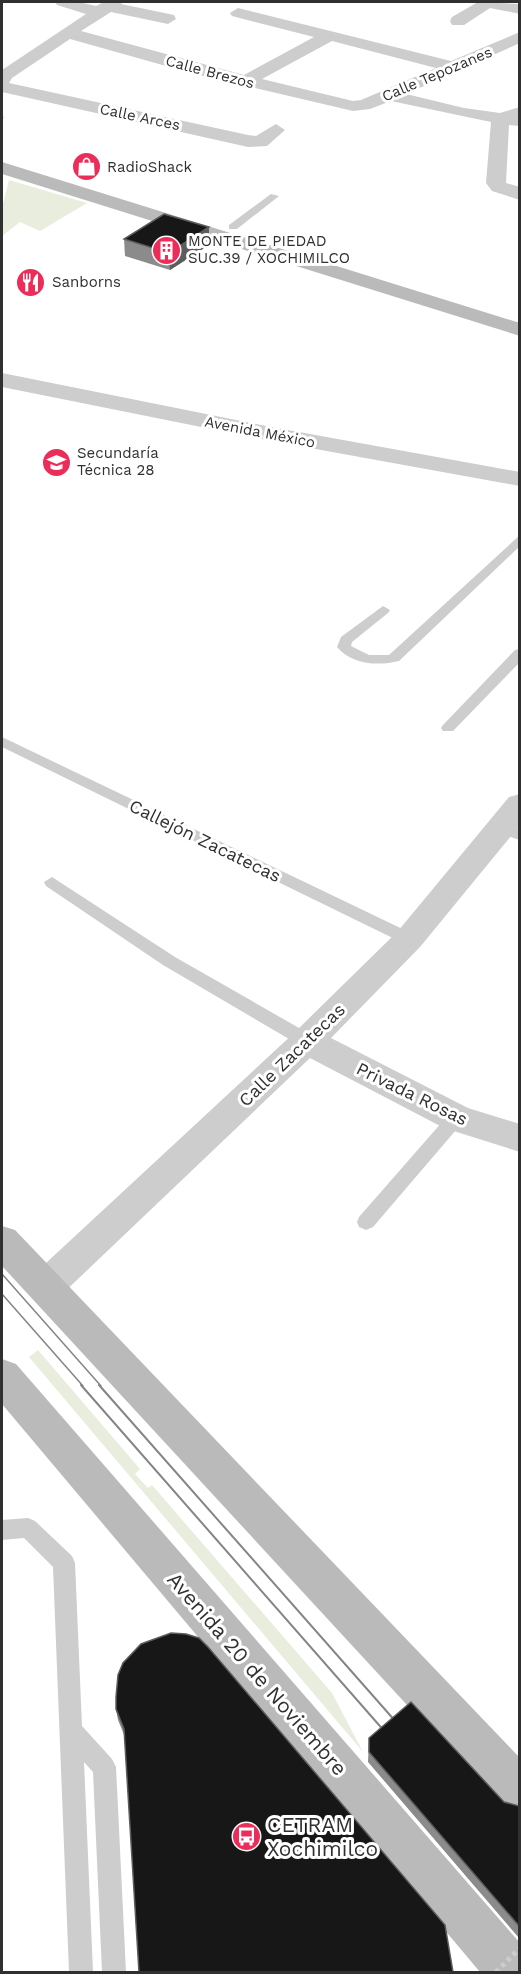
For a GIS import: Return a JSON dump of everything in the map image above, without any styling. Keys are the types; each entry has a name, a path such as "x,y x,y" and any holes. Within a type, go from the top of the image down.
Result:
{"main road":[{"path":"2,156 519,313"},
{"path":"2,168 519,330"},
{"path":"2,1241 519,1792"},
{"name":"Avenida 20 de Noviembre","path":"2,1376 512,1972"}],"street":[{"path":"63,2 106,6 168,19"},
{"path":"458,21 487,2 519,9"},
{"path":"2,81 5,75 106,6"},
{"path":"238,13 454,67"},
{"name":"Calle Brezos","path":"68,33 246,81 353,106"},
{"path":"246,81 329,36"},
{"name":"Calle Tepozanes","path":"353,106 364,105 515,44"},
{"name":"Calle Arces","path":"2,87 248,141 260,142 276,130"},
{"path":"389,95 441,108 519,121"},
{"path":"500,119 519,112"},
{"path":"500,119 496,183 499,187 519,194"},
{"name":"Avenida México","path":"2,380 266,433 519,479"},
{"name":"Calle Zacatecas","path":"45,1287 307,1041 409,939 513,822"},
{"name":"Privada Rosas","path":"307,1041 456,1118 519,1138"}],"lane":[{"path":"233,227 274,196"},
{"path":"383,610 346,640 344,647 370,660 385,661 394,658 519,539"},
{"path":"448,728 519,653"},
{"name":"Callejón Zacatecas","path":"2,742 409,939"},
{"path":"52,882 170,961 307,1041"},
{"path":"366,1222 456,1118"},
{"path":"2,1530 28,1528 64,1563 81,1972"},
{"path":"72,1732 104,1767 114,1972"}],"path":[{"path":"2,114 3,119"},
{"path":"496,1972 519,1948"}],"green space":[{"path":"9,180 87,203 40,231 20,222 2,236 2,208"},
{"path":"38,1350 140,1469 135,1474 148,1488 152,1485 332,1693 363,1752 29,1357"}],"building":[{"path":"164,214 209,227 169,253 124,239"},
{"name":"CETRAM Xochimilco","path":"171,1633 199,1638 208,1647 445,1925 453,1972 139,1972 124,1729 116,1709 118,1675 123,1663 141,1644"},
{"path":"411,1702 504,1802 519,1806 519,1926 369,1752 369,1738"}],"tram line":[{"path":"2,1274 101,1386"},
{"path":"2,1294 83,1386"},
{"path":"81,1385 393,1741"},
{"path":"99,1385 404,1731"}],"place":[{"name":"RadioShack","path":"86,167"},
{"name":"MONTE DE PIEDAD SUC.39 / XOCHIMILCO","path":"167,250"},
{"name":"Sanborns","path":"31,282"},
{"name":"Secundaría Técnica 28","path":"56,462"},
{"name":"CETRAM Xochimilco","path":"246,1837"}]}
